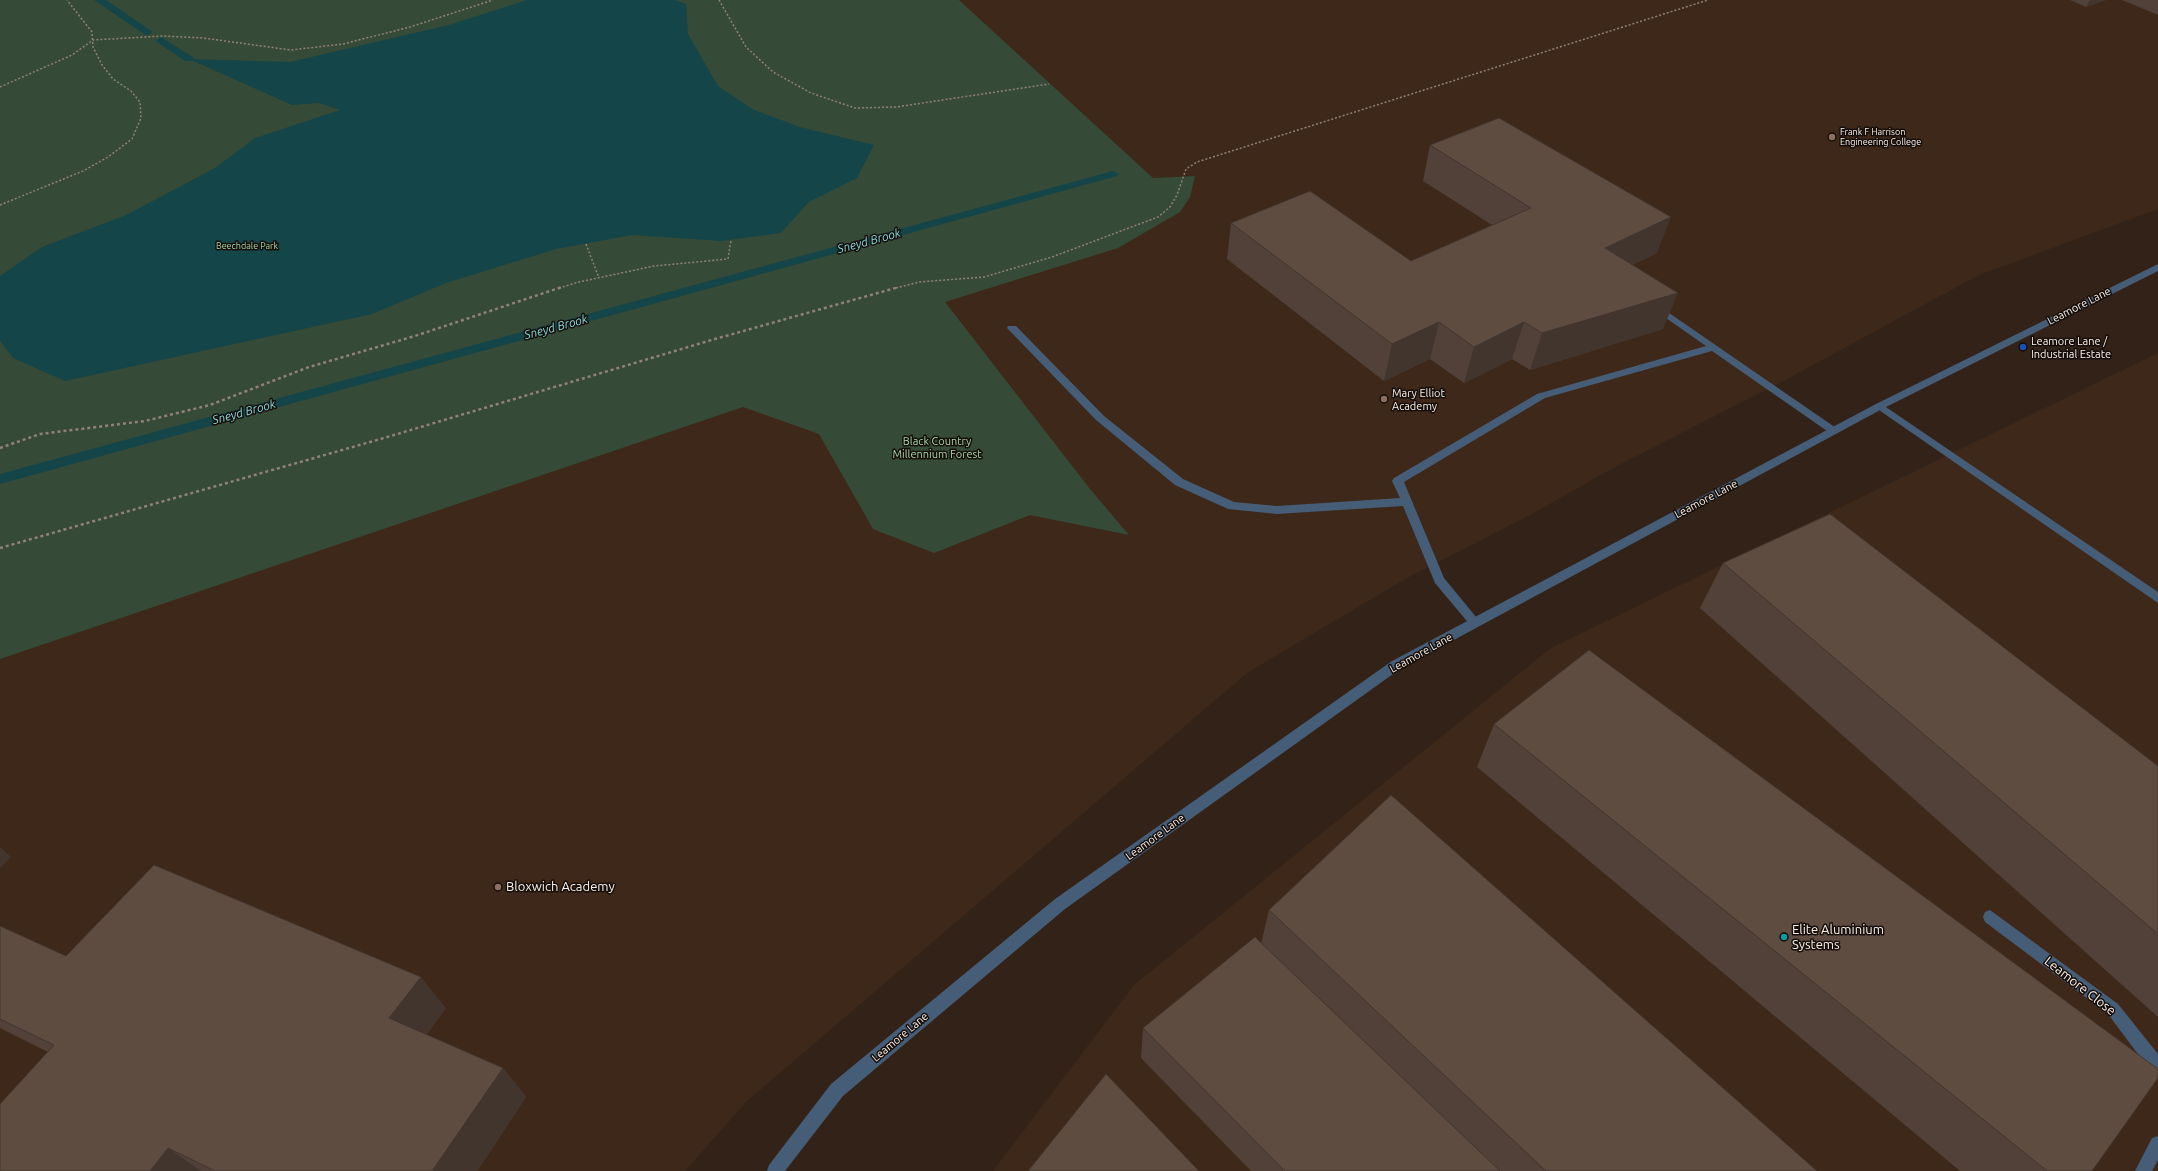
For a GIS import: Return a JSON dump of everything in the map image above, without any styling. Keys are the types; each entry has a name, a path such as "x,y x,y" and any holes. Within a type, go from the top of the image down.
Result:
{"street":[{"name":"Leamore Lane","path":"775,1171 837,1090 1060,904 1396,665 1834,430 2158,267"},
{"path":"1646,300 1834,430"},
{"path":"1012,328 1100,418 1179,482 1232,506 1277,510 1406,502"},
{"path":"1475,623 1439,580 1398,481 1541,396 1714,347"},
{"path":"1880,406 2158,598"},
{"name":"Leamore Close","path":"1990,917 2113,1009 2158,1067"},
{"path":"2143,1171 2158,1144"}],"path":[{"path":"0,205 83,171 108,157 132,139 141,118 140,102 131,91 113,79 102,65 93,47 92,32 67,0"},
{"path":"0,87 46,68 72,55 93,40 171,36 202,38 244,45 291,50 343,44 418,25 493,0"},
{"path":"719,0 746,47 773,72 811,93 855,108 896,107 1049,84"},
{"path":"0,548 384,438 715,339 912,284 984,277 1052,257 1158,216 1170,207 1177,195 1186,169 1197,162 1708,0"},
{"path":"0,448 40,434 145,421 210,405 309,367 414,336 579,282 654,266 728,259 731,240"},
{"path":"586,244 599,278"}],"shaded area":[{"path":"959,0 2158,0 2158,209 1979,275 1787,379 1615,467 1532,514 1405,579 1247,673 746,1102 685,1171 0,1171 0,575 1195,176 1153,178"},
{"path":"2158,353 2158,1171 993,1171 1134,985 1551,648"}],"green space":[{"name":"Beechdale Park","path":"0,0 959,0 1153,178 1195,176 1190,197 1180,212 1118,248 945,302 1090,489 1129,535 1030,515 934,553 873,529 819,434 743,407 0,659"}],"water":[{"path":"527,0 675,0 686,4 688,34 718,86 754,110 800,127 874,145 857,178 809,202 781,233 721,241 632,235 556,249 446,283 372,314 65,381 13,358 0,341 0,276 42,247 126,215 215,168 255,138 340,110 319,103 292,105 189,59 290,62 449,25"}],"building":[{"path":"1499,118 1671,217 1605,248 1678,293 1542,333 1524,322 1474,347 1439,322 1392,344 1231,223 1310,191 1411,261 1531,208 1430,145"},
{"path":"1830,514 2158,766 2158,934 1723,563"},
{"path":"1589,650 2158,1069 2158,1078 2092,1171 2047,1171 1494,724"},
{"path":"1391,795 1817,1171 1546,1171 1269,910"},
{"path":"154,865 421,977 389,1018 503,1068 432,1171 215,1171 168,1148 150,1171 0,1171 0,1104 54,1045 0,1019 0,926 66,956"},
{"path":"1255,937 1500,1171 1285,1171 1143,1028"},
{"path":"1106,1074 1199,1171 1028,1171"}],"waterway":[{"path":"99,0 148,32"},
{"path":"491,6 492,12"},
{"path":"161,40 189,59"},
{"name":"Sneyd Brook","path":"0,479 1113,174"}],"place":[{"name":"Frank F Harrison Engineering College","path":"1832,137"},
{"name":"Leamore Lane / Industrial Estate","path":"2023,347"},
{"name":"Mary Elliot Academy","path":"1384,399"},
{"name":"Bloxwich Academy","path":"498,887"},
{"name":"Elite Aluminium Systems","path":"1784,937"}],"park label":[{"name":"Black Country Millennium Forest","path":"937,447"}]}
